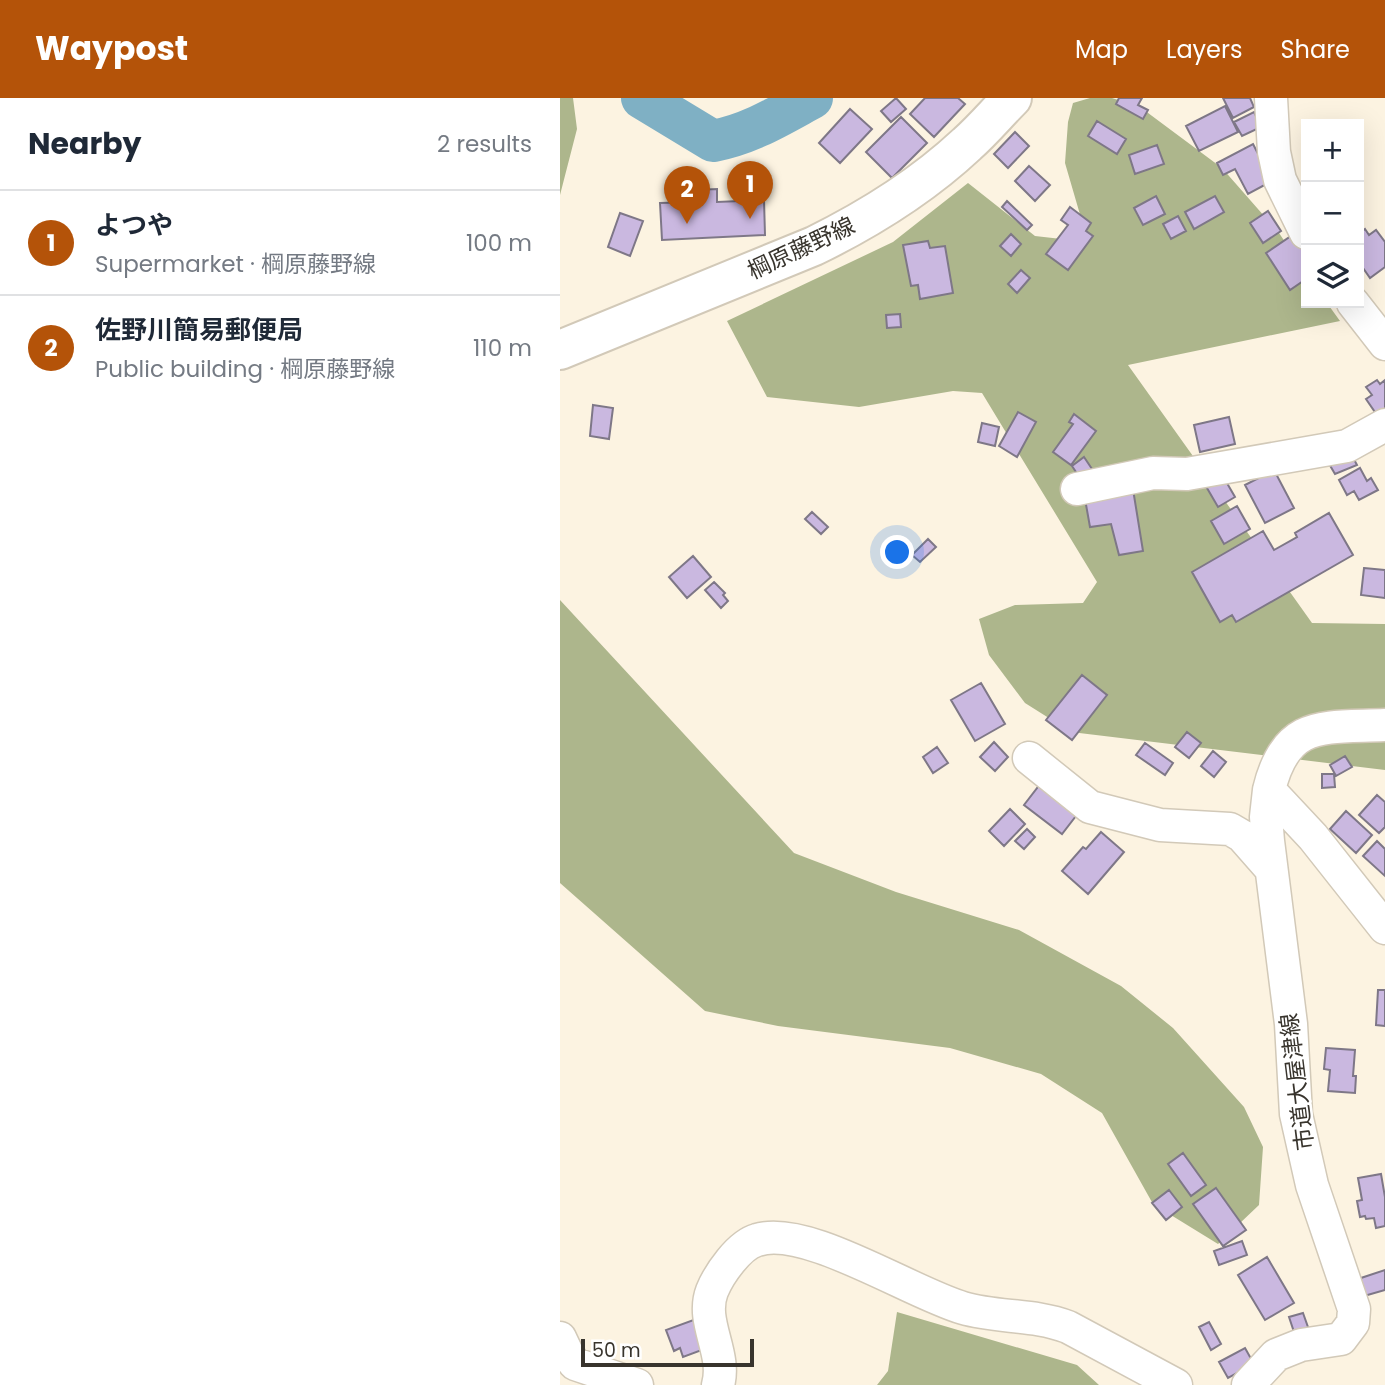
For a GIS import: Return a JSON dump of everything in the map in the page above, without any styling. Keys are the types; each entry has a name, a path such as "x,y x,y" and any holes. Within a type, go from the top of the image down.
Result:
{"main road":[{"name":"棡原藤野線","path":"560,350 847,230 920,183 966,145 1012,98"}],"street":[{"path":"1271,98 1274,152 1280,180 1301,223"},
{"path":"1357,308 1385,344"},
{"path":"1077,489 1153,473 1187,474 1347,446 1385,425"},
{"name":"市道大屋津線","path":"1248,1385 1276,1355 1301,1345 1341,1339 1353,1323 1354,1309 1311,1185 1296,1114 1291,1024 1266,817 1269,790 1275,767 1284,751 1292,741 1308,732 1324,728 1385,725"},
{"path":"1029,758 1090,807 1160,825 1230,829 1242,835 1271,869"},
{"path":"1269,790 1313,837 1385,928"},
{"path":"718,1385 721,1361 710,1318 709,1301 713,1289 741,1248 760,1238 804,1241 963,1308 1050,1320 1177,1385"},
{"path":"560,1338 575,1364 637,1385"}],"green space":[{"path":"560,98 573,98 577,129 560,195"},
{"path":"1090,98 1112,98 1140,107 1222,168 1279,233 1301,266 1301,308 1331,308 1340,321 1128,365 1312,623 1385,624 1385,770 1071,732 1025,703 989,655 979,619 1015,605 1083,603 1097,582 982,393 953,391 859,407 767,397 727,321 893,242 968,183 1035,236 1088,242 1065,163 1068,122 1073,103"},
{"path":"560,600 794,853 896,892 1019,930 1121,986 1173,1028 1244,1107 1263,1147 1259,1205 1218,1244 1153,1204 1102,1113 1041,1074 950,1048 778,1026 705,1011 560,883"},
{"path":"897,1312 1077,1365 1099,1385 877,1385 888,1371"}],"building":[{"path":"896,98 906,109 891,122 881,111"},
{"path":"925,98 958,98 965,104 934,137 910,114"},
{"path":"1119,98 1142,98 1138,105 1148,110 1143,119 1116,104"},
{"path":"1223,98 1250,98 1254,107 1233,118"},
{"path":"1225,106 1238,132 1199,151 1186,126"},
{"path":"850,109 872,129 840,163 819,143"},
{"path":"1254,112 1261,127 1242,136 1234,122"},
{"path":"901,117 927,143 892,178 866,152"},
{"path":"1097,121 1126,139 1117,154 1088,136"},
{"path":"1015,132 1029,146 1008,168 994,154"},
{"path":"1253,144 1272,181 1248,194 1235,169 1223,175 1217,163"},
{"path":"1157,145 1164,164 1135,174 1129,155"},
{"path":"1029,166 1050,185 1035,201 1015,181"},
{"path":"717,189 717,202 764,200 765,235 662,240 660,203 696,202 696,190"},
{"path":"1156,196 1165,214 1143,225 1134,208"},
{"path":"1215,196 1224,212 1194,229 1185,212"},
{"path":"1007,201 1032,225 1027,230 1002,207"},
{"path":"1070,207 1091,223 1086,231 1093,236 1068,270 1046,254 1068,225 1061,220"},
{"path":"1268,211 1281,231 1263,243 1250,223"},
{"path":"620,213 643,221 630,256 608,247"},
{"path":"1178,216 1186,231 1171,239 1163,224"},
{"path":"1364,230 1369,235 1376,230 1385,242 1385,267 1370,278 1364,269"},
{"path":"1011,234 1021,244 1011,256 1000,246"},
{"path":"1294,234 1301,246 1301,282 1290,290 1266,253"},
{"path":"928,241 930,248 945,246 953,293 920,299 918,285 911,286 903,245"},
{"path":"1021,270 1030,278 1017,293 1008,284"},
{"path":"900,314 901,327 887,328 886,315"},
{"path":"1377,380 1380,384 1385,380 1385,409 1377,415 1366,399 1372,395 1366,387"},
{"path":"593,405 613,408 609,439 590,436"},
{"path":"1018,412 1036,422 1017,457 999,446"},
{"path":"1074,414 1096,431 1071,465 1053,452 1073,424 1069,422"},
{"path":"1229,417 1235,444 1200,452 1194,425"},
{"path":"982,423 999,427 995,446 978,442"},
{"path":"1349,450 1357,465 1335,474 1328,462"},
{"path":"1084,457 1092,469 1080,478 1072,466"},
{"path":"1360,468 1367,481 1371,478 1378,490 1359,500 1354,491 1347,495 1339,480"},
{"path":"1274,470 1294,508 1265,523 1245,485"},
{"path":"1224,478 1235,497 1218,507 1207,488"},
{"path":"1132,483 1143,551 1119,555 1111,524 1090,527 1085,499"},
{"path":"1237,506 1250,529 1224,544 1211,521"},
{"path":"812,512 828,527 821,534 805,519"},
{"path":"1329,513 1353,555 1236,622 1232,615 1220,622 1192,572 1263,531 1274,550 1297,537 1295,533"},
{"path":"928,539 936,547 920,562 912,555"},
{"path":"693,556 711,577 687,598 669,577"},
{"path":"1364,568 1385,570 1385,598 1361,595"},
{"path":"714,582 725,593 723,595 728,601 721,608 705,590"},
{"path":"1082,675 1107,695 1072,740 1046,720"},
{"path":"981,683 1005,724 975,741 951,700"},
{"path":"1187,732 1201,743 1189,758 1175,747"},
{"path":"994,742 1008,757 995,771 980,757"},
{"path":"1145,743 1173,763 1165,775 1136,755"},
{"path":"937,747 948,763 933,773 923,757"},
{"path":"1213,751 1226,762 1214,777 1201,766"},
{"path":"1345,756 1352,767 1336,776 1330,765"},
{"path":"1322,774 1334,774 1335,787 1322,788"},
{"path":"1041,783 1079,812 1062,834 1024,805"},
{"path":"1377,795 1385,802 1385,827 1379,833 1359,815"},
{"path":"1010,809 1025,824 1004,846 989,831"},
{"path":"1346,811 1372,835 1356,853 1330,829"},
{"path":"1027,829 1035,837 1024,849 1015,841"},
{"path":"1101,832 1124,852 1088,894 1062,871 1083,847 1086,849"},
{"path":"1377,841 1385,849 1385,876 1363,856"},
{"path":"1378,990 1385,990 1385,1026 1376,1025"},
{"path":"1326,1048 1355,1050 1355,1093 1328,1091 1330,1070 1324,1069"},
{"path":"1183,1153 1206,1185 1191,1196 1168,1164"},
{"path":"1381,1174 1385,1197 1385,1226 1376,1228 1374,1218 1360,1217 1357,1201 1362,1200 1358,1178"},
{"path":"1216,1188 1246,1230 1223,1246 1193,1204"},
{"path":"1169,1190 1182,1207 1166,1220 1152,1203"},
{"path":"1242,1241 1247,1255 1219,1265 1214,1251"},
{"path":"1267,1257 1294,1303 1265,1320 1238,1275"},
{"path":"1385,1270 1385,1290 1364,1296 1358,1279"},
{"path":"1303,1313 1309,1330 1295,1335 1289,1317"},
{"path":"699,1318 710,1347 683,1357 680,1348 674,1351 666,1330"},
{"path":"1209,1322 1221,1344 1211,1350 1199,1327"},
{"path":"1245,1348 1254,1364 1228,1378 1219,1362"}],"waterway":[{"path":"642,98 713,141 752,129 812,98"}],"place":[{"name":"よつや","path":"750,219"},
{"name":"佐野川簡易郵便局","path":"687,224"}]}
